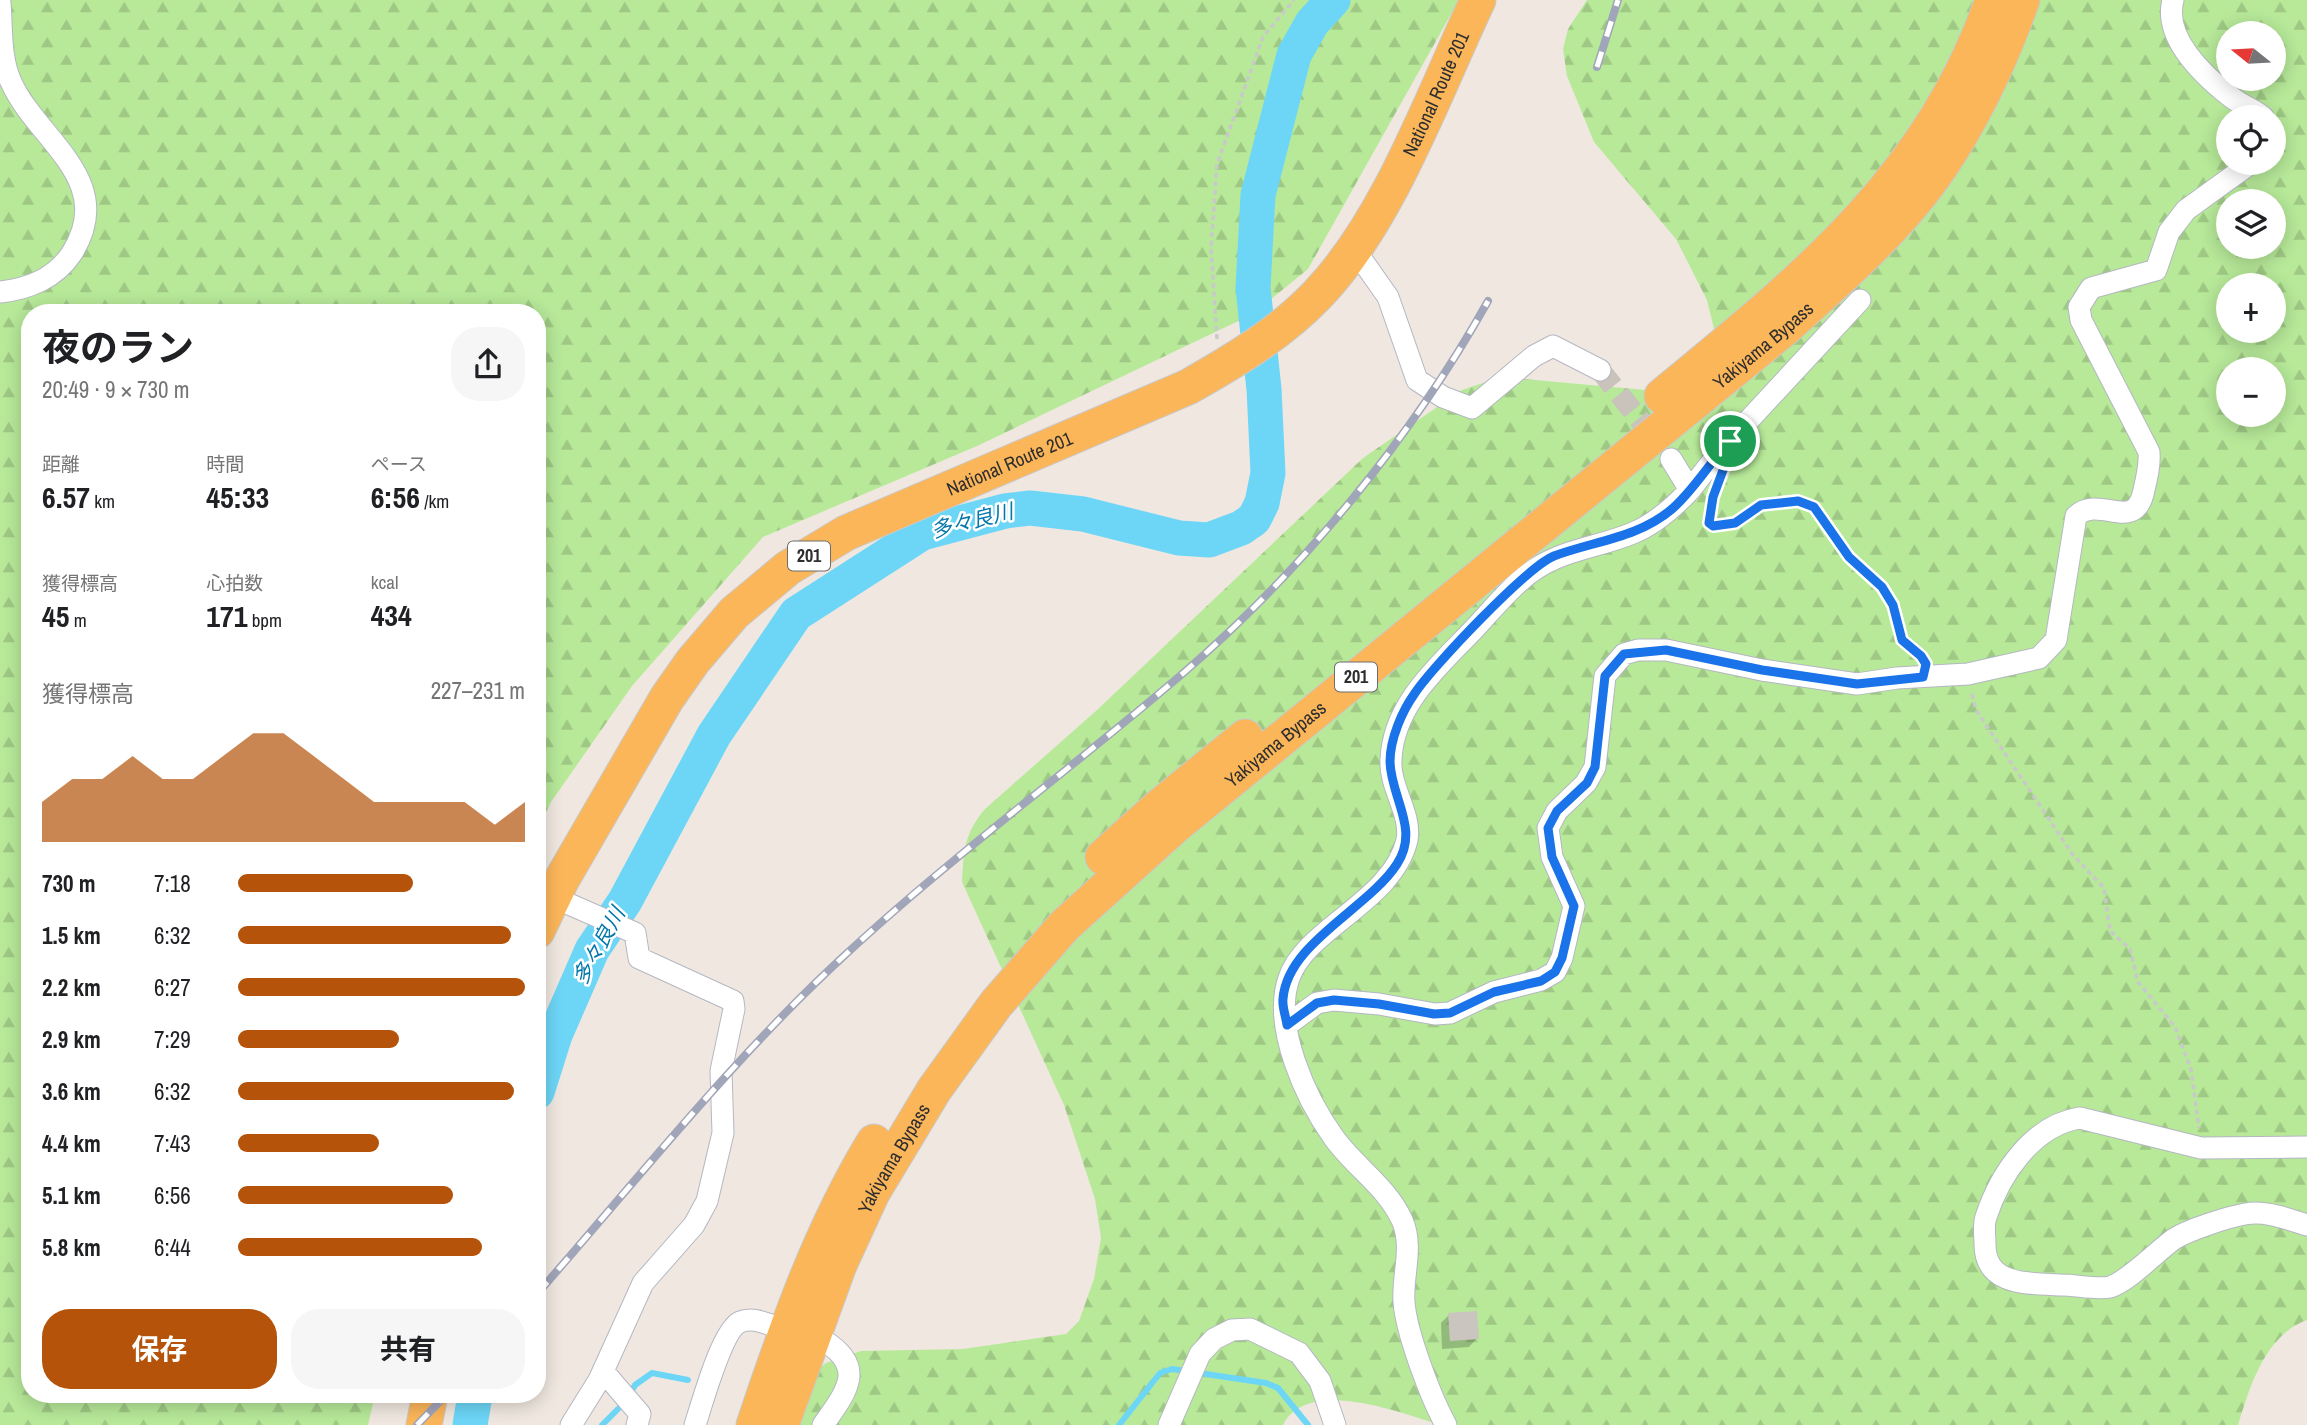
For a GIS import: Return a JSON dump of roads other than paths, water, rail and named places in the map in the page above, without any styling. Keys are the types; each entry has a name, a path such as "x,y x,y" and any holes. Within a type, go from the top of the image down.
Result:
{"highway":[{"name":"National Route 201","path":"546,922 565,902 667,698 693,661 734,613 788,568 846,533 1188,387 1227,365 1275,331 1317,295 1355,250 1380,208 1478,0"},
{"name":"Yakiyama Bypass","path":"754,1425 791,1316 850,1182 911,1081 976,992 1048,909 1160,806 1738,334 1838,244 1877,202 1916,153 1968,66 1993,0"},
{"name":"Yakiyama Bypass","path":"781,1425 821,1312 872,1193 934,1090 996,1004 1056,935 1176,825 1785,328 1855,265 1939,169 1991,78 2022,0"},
{"path":"425,1425 429,1403"}],"street":[{"path":"2173,0 2169,13 2171,29 2192,58 2232,98 2243,105"},
{"path":"0,3 5,61 10,80 22,101 77,172 86,206 78,244 53,274 34,285 0,292"},
{"path":"1287,1025 1317,1003 1334,1000 1379,1004 1434,1014 1450,1013 1494,992 1541,981 1555,972 1562,958 1574,906 1552,857 1548,828 1557,811 1587,783 1595,767 1605,676 1624,654 1666,650 1762,670 1857,684 1968,674 2039,658 2047,652 2056,640 2077,516 2092,508 2126,513 2137,509 2142,502 2150,464 2149,452 2081,320 2078,307 2091,288 2156,270 2169,233 2186,209 2233,175"},
{"path":"1355,250 1388,297 1418,380 1443,397 1472,408 1534,356 1553,346 1600,370"},
{"path":"1446,1425 1437,1408 1408,1320 1404,1301 1408,1238 1402,1219 1384,1192 1335,1139 1296,1069 1282,1000 1290,974 1305,953 1383,882 1399,862 1408,838 1390,762 1398,727 1415,693 1520,580 1552,557 1634,532 1671,510 1722,449 1860,300"},
{"path":"1671,459 1690,490"},
{"path":"565,902 635,933 639,958 733,1001 734,1009 721,1071 723,1133 707,1201 694,1225 643,1283 603,1371 571,1425"},
{"path":"2307,1147 2202,1148 2080,1118 2061,1121 2042,1133 2007,1172 1994,1193 1985,1221 1984,1249 1990,1267 2001,1277 2017,1282 2111,1287 2177,1237 2244,1214 2266,1213 2307,1225"},
{"path":"695,1425 726,1336 737,1323 752,1319 777,1327"},
{"path":"1168,1425 1200,1354 1214,1339 1232,1330 1250,1329 1299,1353 1320,1381 1335,1425"},
{"path":"823,1340 840,1351 849,1366 851,1378 840,1401 823,1425"},
{"path":"603,1371 640,1414 636,1425"}],"waterway":[{"name":"多々良川","path":"546,1064 555,1035 592,950 625,901 714,735 796,614 922,533 1005,511 1030,508 1083,514 1179,538 1209,540 1241,528 1254,519 1262,503 1268,473 1264,389 1253,288 1258,195 1294,55 1312,23 1333,0"},
{"path":"1119,1425 1160,1373 1172,1369 1266,1383 1278,1388 1308,1425"},
{"path":"630,1394 635,1385 652,1373 688,1380"},
{"name":"多々良川","path":"470,1425 474,1403"},
{"path":"602,1425 624,1403"}],"tunnel":[{"path":"1600,370 1660,445"}],"railway":[{"path":"1597,67 1618,0"},
{"path":"546,1283 686,1120 804,994 927,883 1181,675 1269,593 1311,548 1389,453 1458,352 1488,301"},
{"path":"417,1425 438,1403"}]}
